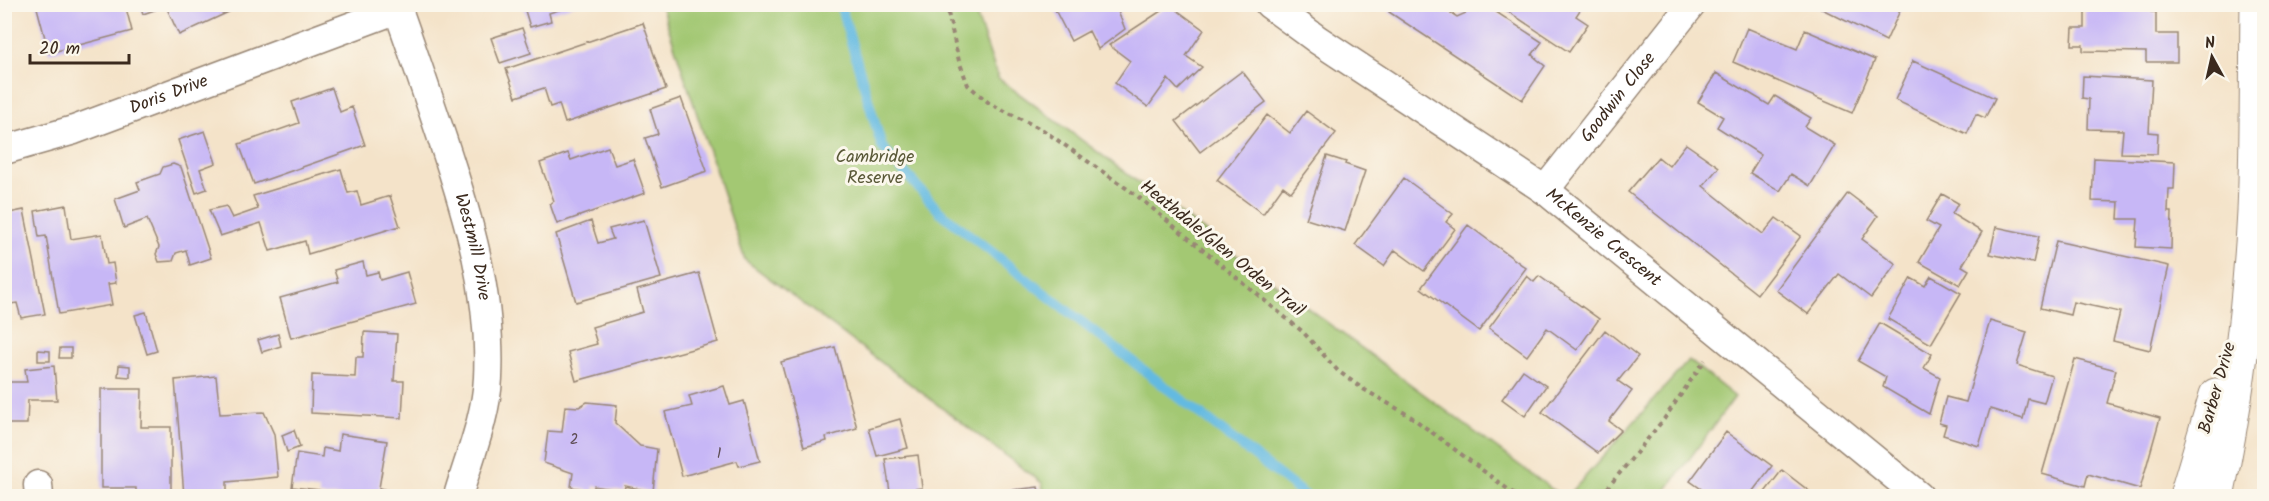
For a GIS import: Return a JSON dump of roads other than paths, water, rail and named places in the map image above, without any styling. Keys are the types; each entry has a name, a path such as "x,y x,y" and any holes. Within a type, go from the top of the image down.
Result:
{"street":[{"name":"McKenzie Crescent","path":"1269,4 1318,40 1545,190 1919,496"},
{"name":"Goodwin Close","path":"1545,190 1692,4"},
{"name":"Barber Drive","path":"2217,496 2242,355 2254,210 2257,4"},
{"name":"Doris Drive","path":"4,150 74,130 397,7"},
{"name":"Westmill Drive","path":"397,7 465,209 479,266 488,325 488,379 482,418 458,496"},
{"name":"Barber Drive","path":"2186,496 2248,280"}],"waterway":[{"path":"840,4 882,147 940,212 1306,496"}],"park label":[{"name":"Cambridge Reserve","path":"875,167"}]}
